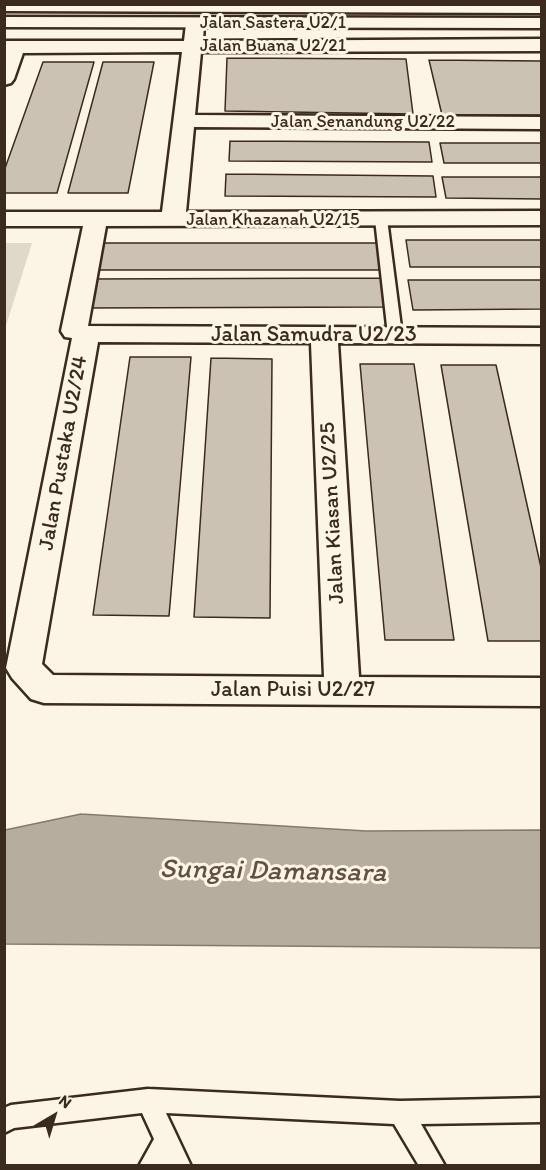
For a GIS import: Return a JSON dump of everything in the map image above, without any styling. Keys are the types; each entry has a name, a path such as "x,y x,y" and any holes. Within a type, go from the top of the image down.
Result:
{"street":[{"path":"4,6 497,6 542,8"},
{"name":"Jalan Sastera U2/1","path":"4,22 542,23"},
{"path":"173,220 195,23"},
{"name":"Jalan Buana U2/21","path":"10,47 542,45"},
{"path":"4,78 10,47"},
{"name":"Jalan Senandung U2/22","path":"184,121 542,123"},
{"name":"Jalan Khazanah U2/15","path":"4,219 542,218"},
{"name":"Jalan Pustaka U2/24","path":"44,689 24,668 86,334 74,331 96,219"},
{"name":"Jalan Samudra U2/23","path":"86,334 542,336"},
{"name":"Jalan Kiasan U2/25","path":"324,334 342,691"},
{"name":"Jalan Puisi U2/27","path":"44,689 542,692"}],"lane":[{"path":"381,219 395,335"},
{"path":"148,1101 179,1166"},
{"path":"4,1121 11,1117 148,1101 400,1113 542,1110"},
{"path":"400,1113 433,1166"},
{"path":"151,1166 166,1140"}],"shaded area":[{"path":"4,243 32,243 5,329"}],"water":[{"name":"Sungai Damansara","path":"81,814 366,831 541,830 541,948 5,944 5,830"}],"building":[{"path":"227,58 406,59 413,114 225,111"},
{"path":"429,60 542,61 542,115 442,115"},
{"path":"43,62 94,62 57,193 4,193 4,171"},
{"path":"103,62 154,62 128,193 68,193"},
{"path":"230,141 429,142 432,162 229,161"},
{"path":"440,143 542,143 542,163 444,163"},
{"path":"226,174 433,176 436,197 225,196"},
{"path":"442,177 542,177 542,199 446,198"},
{"path":"406,240 542,240 542,267 410,267"},
{"path":"97,243 381,243 385,270 93,270"},
{"path":"381,278 385,307 81,308 86,279"},
{"path":"408,280 542,280 542,309 413,310"},
{"path":"130,357 191,357 169,616 93,615"},
{"path":"211,358 272,359 270,618 194,617"},
{"path":"360,364 414,364 454,640 385,640"},
{"path":"441,365 496,365 542,572 542,641 488,641"}]}
